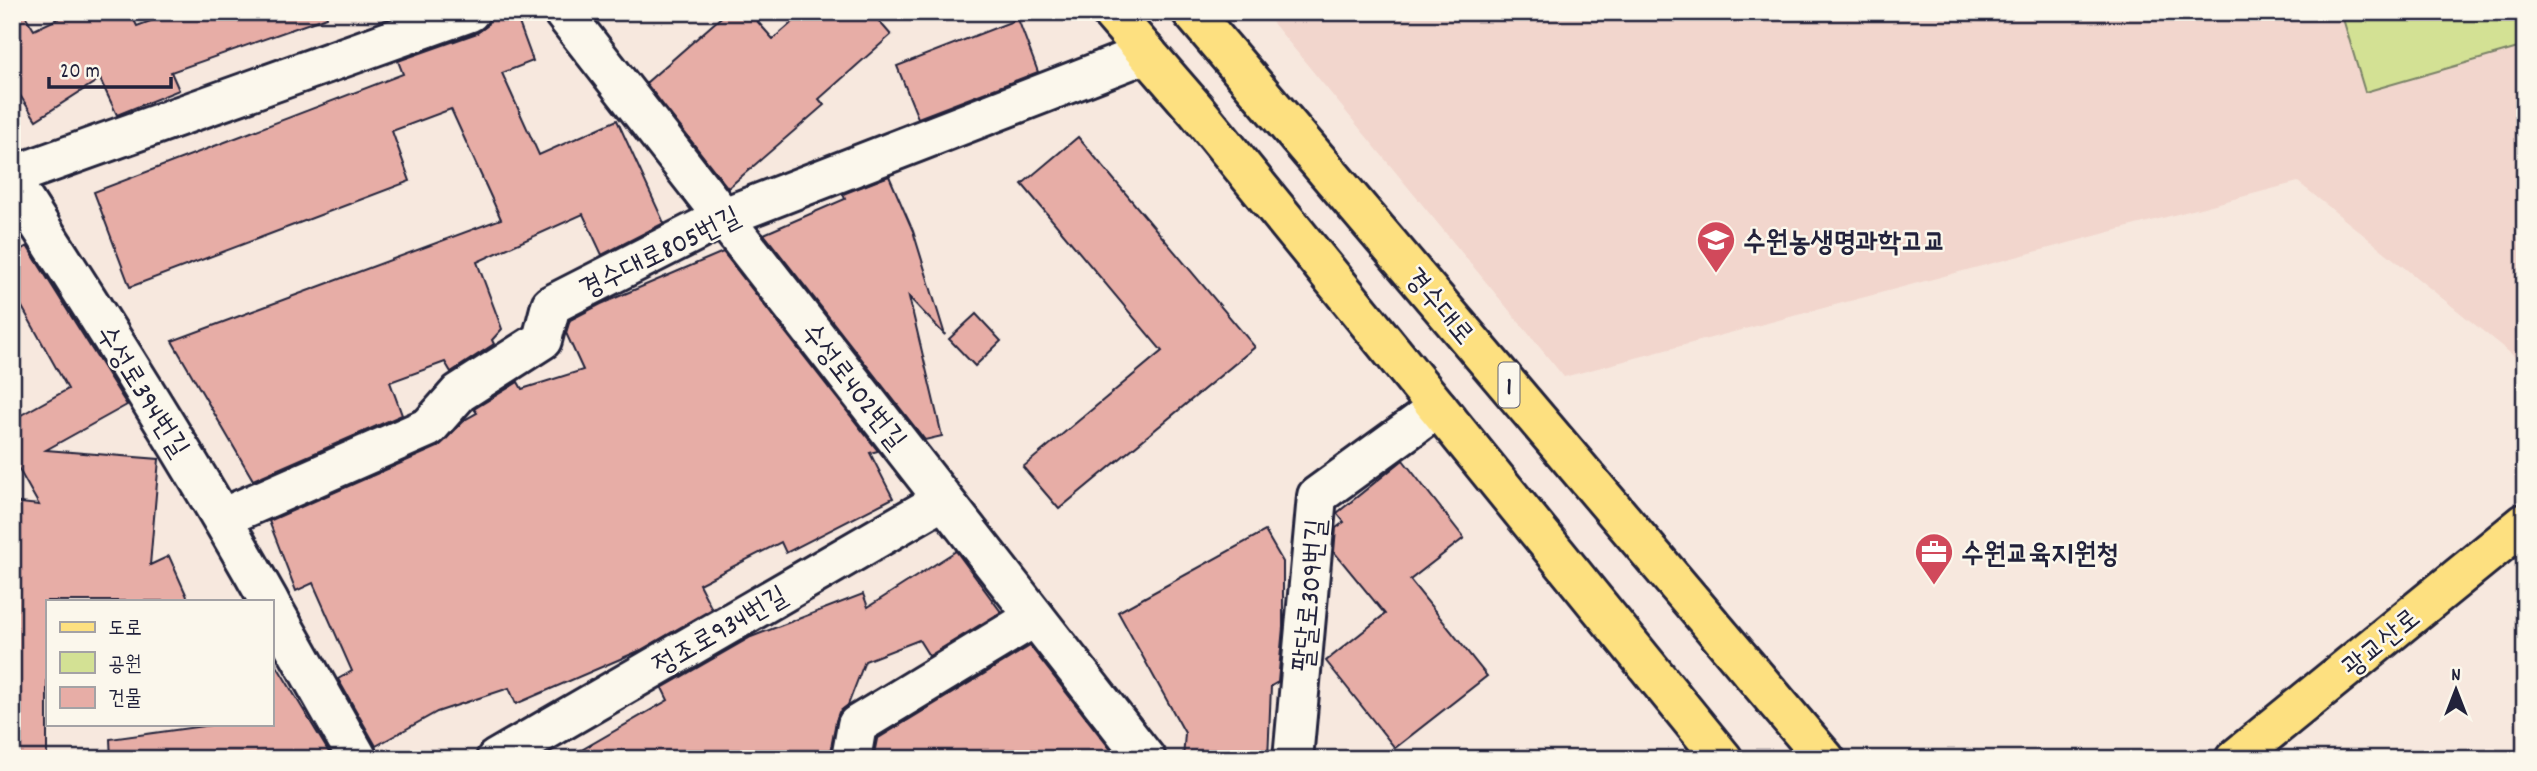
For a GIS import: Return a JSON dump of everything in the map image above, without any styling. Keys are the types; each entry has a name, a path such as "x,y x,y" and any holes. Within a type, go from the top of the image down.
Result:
{"main road":[{"path":"1111,12 1196,110 1723,759"},
{"name":"경수대로","path":"1192,12 1825,759"},
{"name":"광교산로","path":"2235,759 2525,523"}],"street":[{"path":"12,176 470,12"},
{"name":"수성로402번길","path":"563,12 1146,759"},
{"name":"경수대로805번길","path":"222,518 429,426 459,393 542,340 551,305 724,217 1147,53"},
{"name":"수성로394번길","path":"12,182 120,349 268,600"},
{"name":"팔달로309번길","path":"1293,759 1317,496 1438,408"},
{"name":"정조로934번길","path":"496,759 943,500"},
{"name":"수성로394번길","path":"273,608 358,759"},
{"path":"851,759 858,725 1035,617"}],"shaded area":[{"name":"수원농생명과학고교","path":"1264,12 2525,12 2525,365 2298,182 1564,377"}],"green space":[{"path":"2341,12 2525,12 2525,46 2365,92"}],"building":[{"path":"12,12 23,12 34,30 72,12 130,12 137,26 175,12 326,12 327,17 171,72 179,90 117,115 100,79 36,120 12,83"},
{"path":"491,12 515,12 533,61 502,73 539,155 617,120 664,223 602,255 583,214 477,262 502,329 492,340 494,344 451,372 445,362 390,382 402,415 253,480 172,341 501,219 451,109 392,131 410,181 130,287 94,192 403,74 398,61 477,33 487,26"},
{"path":"727,12 749,12 773,39 804,12 871,12 891,35 819,99 824,105 728,188 646,83"},
{"path":"1018,19 1038,72 918,118 897,66"},
{"path":"1078,137 1255,347 1059,509 1023,467 1162,351 1022,184"},
{"path":"889,176 913,231 945,335 909,297 942,436 925,440 764,234 845,199 843,194"},
{"path":"27,246 127,405 46,450 159,459 150,565 169,556 189,600 46,600 47,759 12,759 12,502 39,505 17,466 12,468 12,420 68,389 12,289 12,255"},
{"path":"723,252 878,451 870,453 893,498 786,553 781,542 699,584 712,609 641,650 516,704 509,688 437,712 376,746 338,679 352,671 313,583 296,591 269,521 438,447 466,419 477,413 474,409 518,382 522,389 583,370 566,333 570,320"},
{"path":"976,314 1001,341 975,366 949,339"},
{"path":"1403,460 1464,538 1410,580 1487,676 1395,748 1326,661 1385,614 1334,552 1336,528 1344,522 1337,513"},
{"path":"1265,531 1283,562 1283,627 1278,682 1271,686 1268,759 1183,759 1185,733 1118,612"},
{"path":"956,551 1001,612 929,656 919,640 865,661 848,705 839,712 829,759 566,759 668,700 662,688 751,637 863,594 868,607"},
{"path":"1030,646 1118,759 873,759 877,739"},
{"path":"273,659 333,759 111,759 110,739 204,726 273,726"}],"place":[{"name":"수원농생명과학고교","path":"1716,274"},
{"name":"수원교육지원청","path":"1934,586"}]}
